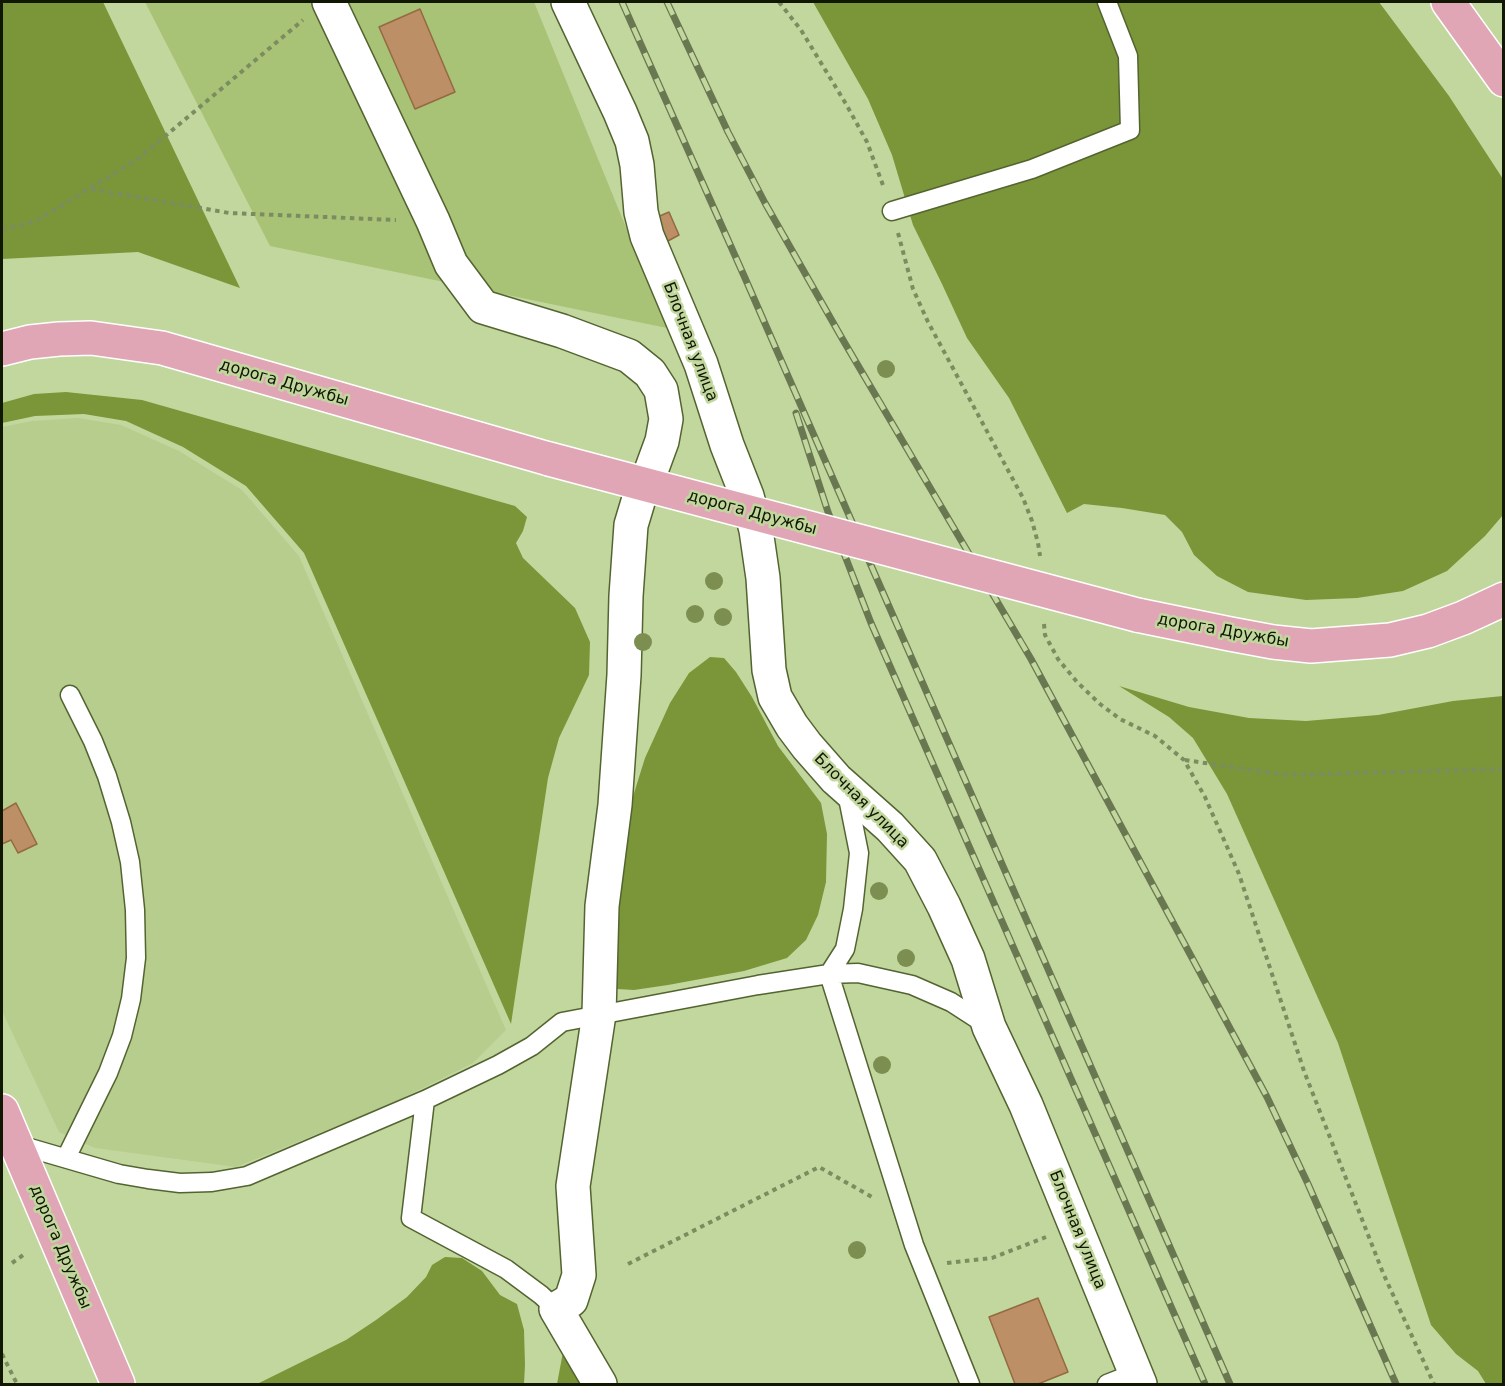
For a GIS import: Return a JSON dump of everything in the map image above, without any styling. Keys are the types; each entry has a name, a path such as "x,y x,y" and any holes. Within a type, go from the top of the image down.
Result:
{"main road":[{"path":"1448,2 1503,80"},
{"name":"дорога Дружбы","path":"2,349 30,342 92,338 162,348 549,459 1137,615 1273,642 1311,646 1390,640 1428,631 1503,599"},
{"name":"дорога Дружбы","path":"2,1111 9,1142 118,1384"}],"street":[{"name":"Блочная улица","path":"568,2 632,141 637,165 640,212 647,236 701,364 727,445 747,496 756,530 764,578 769,670 775,698 807,746 836,779 890,827 920,860 944,906 968,958 989,1027 1026,1105 1075,1226 1127,1381"},
{"path":"318,9 433,221 451,264 483,307 561,331 628,356 650,373 661,390 666,419 662,441 640,495 631,525 615,805 602,906 599,1014 573,1186 579,1275 571,1300 556,1309 600,1384"}],"lane":[{"path":"892,211 1032,169 1130,130 1128,56 1107,2"},
{"path":"66,1158 108,1073 122,1036 131,999 136,958 135,910 130,862 121,822 93,741 70,695"},
{"path":"829,974 845,949 854,909 859,854 846,788"},
{"path":"9,1142 119,1174 148,1179 180,1183 212,1182 247,1176 425,1100 498,1065 532,1046 562,1022 829,974 858,973 912,985 951,1002 989,1027"},
{"path":"829,974 910,1232 970,1384"},
{"path":"425,1100 411,1218 506,1269 556,1309"}],"path":[{"path":"779,2 801,30 867,142 892,211 913,289 928,322 1023,498 1038,543 1040,567"},
{"path":"2,230 36,221 138,159 318,9"},
{"path":"90,189 229,213 433,221"},
{"path":"1042,617 1045,635 1058,659 1077,682 1120,719 1155,736 1184,760 1205,797 1239,874 1304,1071 1383,1273 1434,1384"},
{"path":"1184,760 1286,775 1503,769"},
{"path":"628,1264 819,1167 887,1204 938,1264 992,1258 1075,1226"},
{"path":"12,1263 33,1247"},
{"path":"2,1354 17,1384"}],"shaded area":[{"path":"2,2 103,2 240,288 138,252 2,259"},
{"path":"145,2 534,2 667,328 270,246"},
{"path":"813,2 1379,2 1449,96 1503,179 1503,515 1485,536 1447,571 1403,591 1357,598 1306,600 1248,592 1217,576 1194,555 1182,532 1165,515 1084,504 1067,513 1009,398 967,338 913,225 892,155 868,99"},
{"path":"66,392 142,400 515,506 527,517 516,543 523,558 575,608 590,642 589,675 559,738 548,778 511,1024 304,553 246,486 183,447 126,421 84,414 35,416 2,423 2,403 34,394"},
{"path":"78,418 121,425 179,451 242,490 299,556 506,1030 473,1063 393,1103 236,1167 95,1148 59,1132 2,1011 2,427 32,421"},
{"path":"710,657 724,658 736,672 778,746 821,803 827,834 826,882 818,915 806,940 787,958 744,971 668,985 634,990 617,989 611,981 609,963 630,806 645,758 670,703 689,673"},
{"path":"1119,686 1189,707 1249,718 1306,721 1378,715 1453,701 1503,696 1503,1384 1486,1384 1478,1371 1456,1354 1431,1325 1338,1043 1227,794 1193,738 1169,717"},
{"path":"445,1257 462,1258 482,1271 500,1295 517,1304 524,1330 524,1384 257,1384 346,1340 376,1320 407,1297 426,1277 432,1265"},
{"path":"563,1352 582,1384 557,1384"}],"building":[{"path":"420,9 455,92 415,109 379,27"},
{"path":"669,212 679,235 666,242 655,218"},
{"path":"16,803 37,844 18,853 11,840 2,844 2,811"},
{"path":"1038,1298 1068,1372 1038,1384 1015,1384 989,1317"}],"railway":[{"path":"622,2 1230,1384"},
{"path":"667,2 728,132 765,203 1031,659 1267,1097 1396,1384"},
{"path":"796,413 828,512 871,623 1205,1384"}]}
